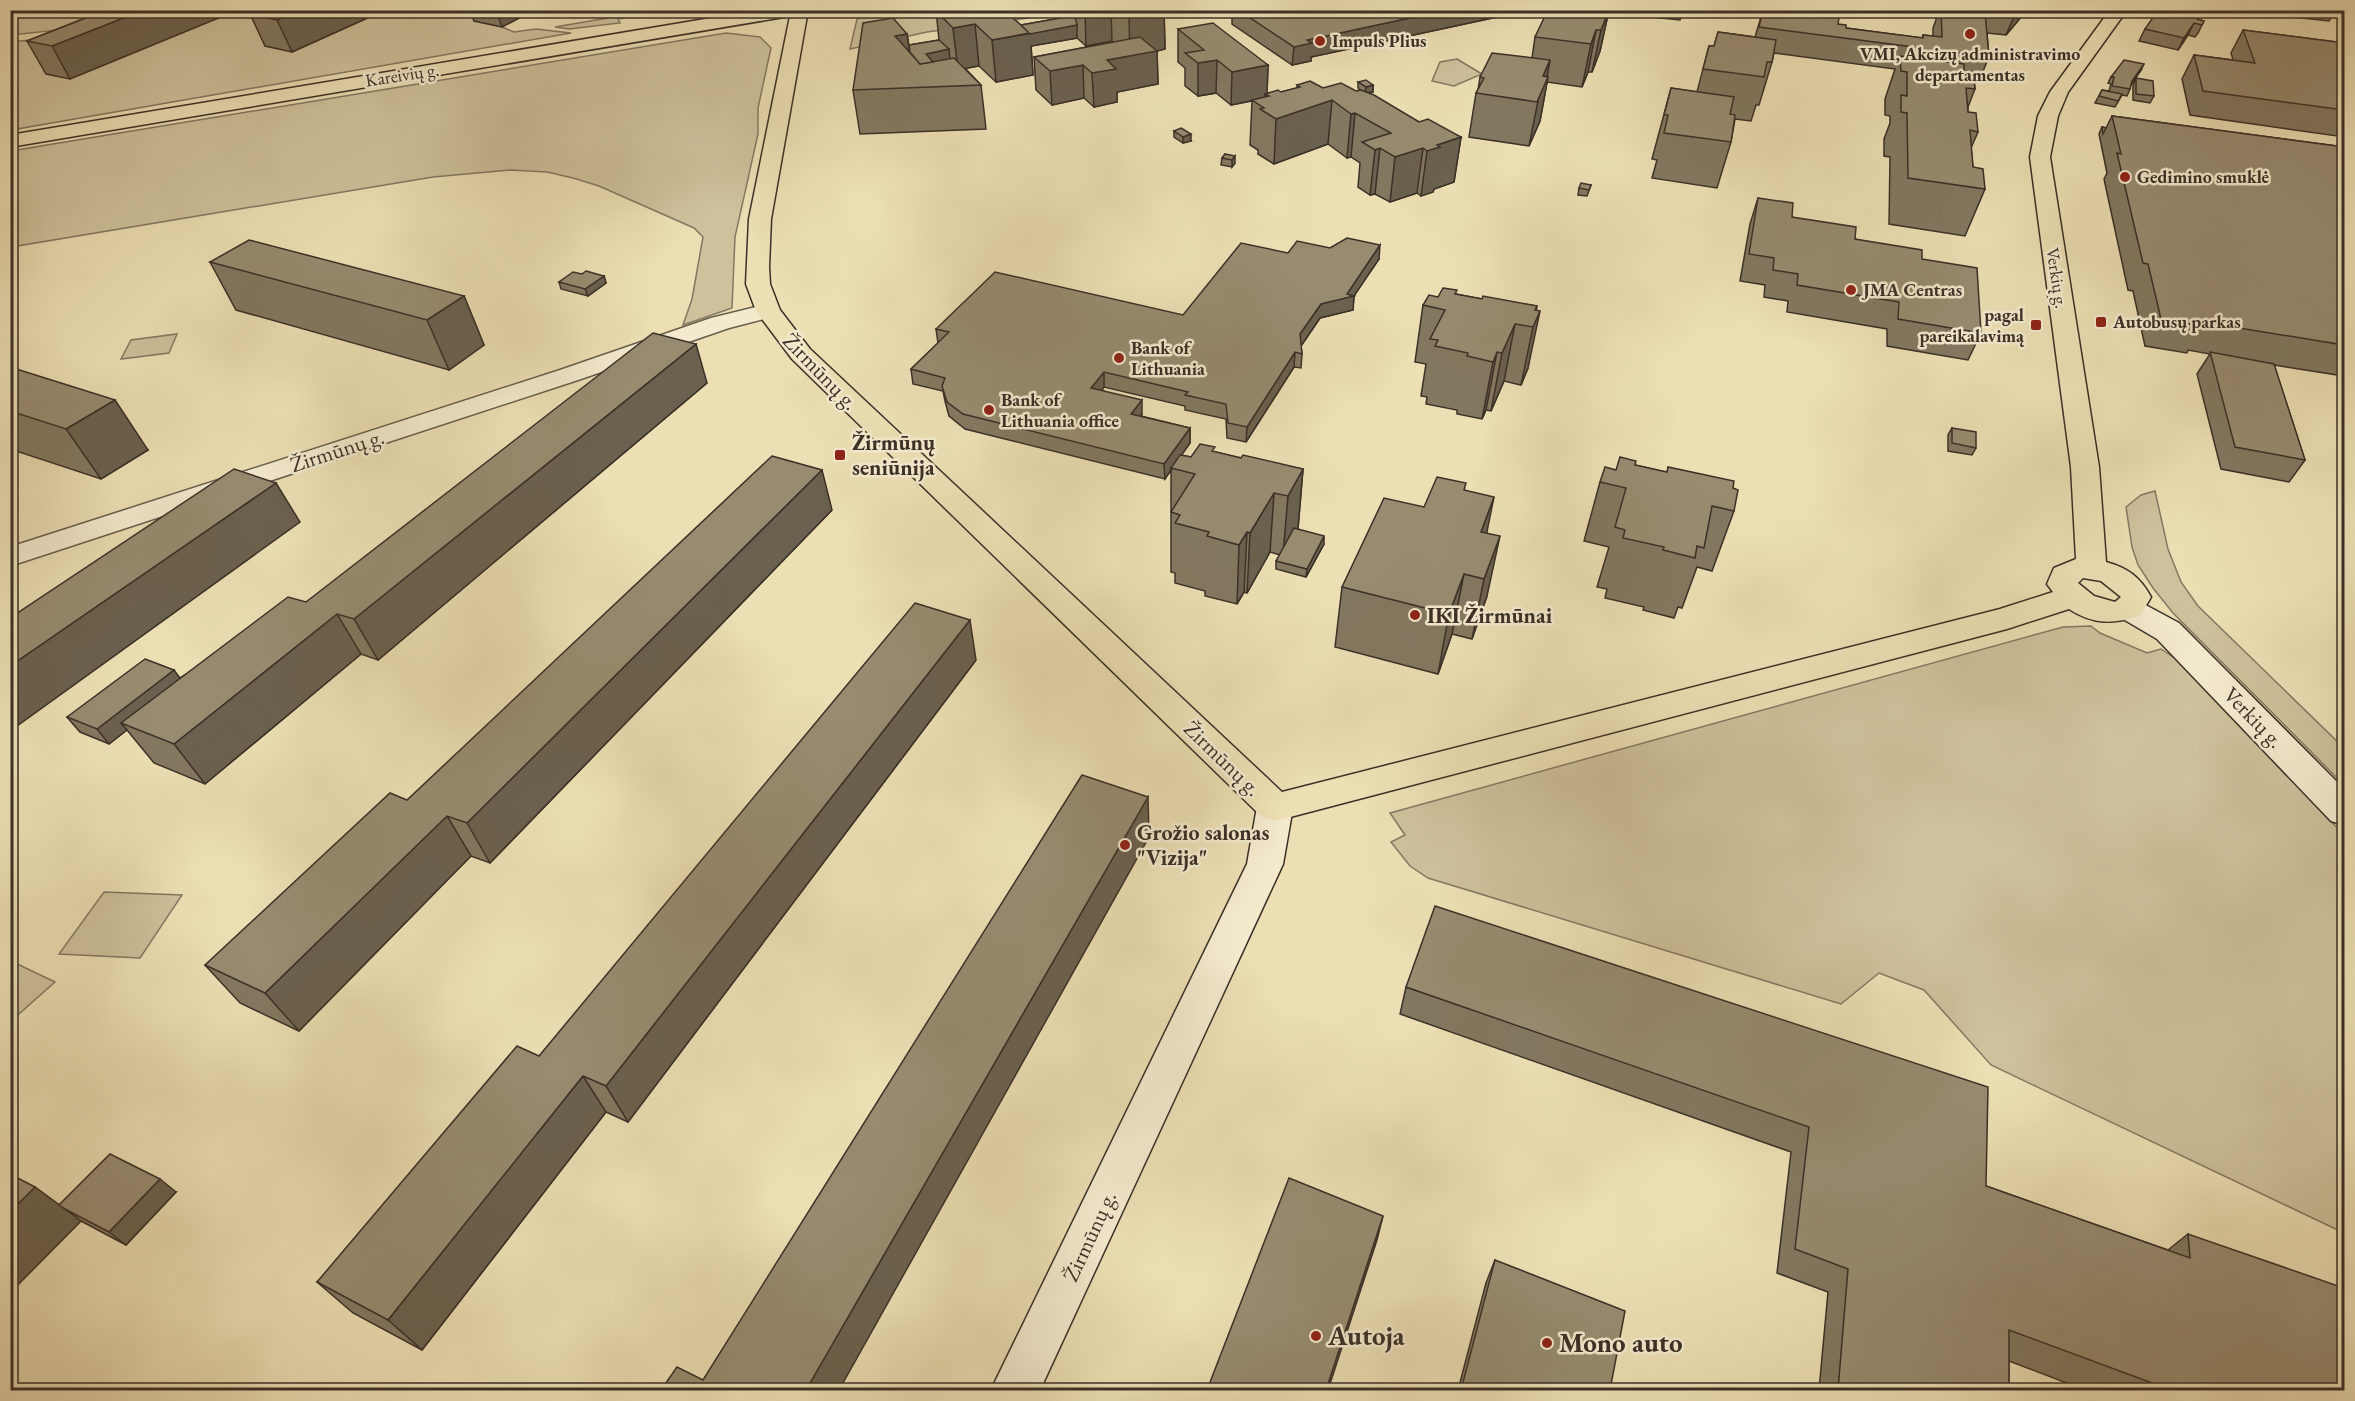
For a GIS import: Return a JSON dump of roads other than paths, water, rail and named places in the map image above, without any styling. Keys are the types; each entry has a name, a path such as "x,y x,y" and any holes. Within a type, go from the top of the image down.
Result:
{"main road":[{"name":"Kareivių g.","path":"10,141 793,10"},
{"name":"Žirmūnų g.","path":"800,10 760,219 758,284 768,310 801,354 1275,807"},
{"name":"Verkių g.","path":"2091,568 2085,467 2040,157 2048,116 2059,92 2119,10"},
{"path":"2091,568 2115,576 2132,590 2136,597 2134,604 2129,609 2120,612 2094,609 2071,597 2061,581 2063,574 2069,570 2091,568"},
{"path":"1275,807 2007,618 2071,597"}],"street":[{"name":"Žirmūnų g.","path":"10,557 569,375 720,323 768,310"},
{"name":"Verkių g.","path":"2129,609 2168,631 2344,811"},
{"name":"Žirmūnų g.","path":"1015,1390 1265,864 1275,807"}],"place":[{"name":"VMI, Akcizų administravimo departamentas","path":"1970,34"},
{"name":"Impuls Plius","path":"1320,41"},
{"name":"Gedimino smuklė","path":"2125,177"},
{"name":"JMA Centras","path":"1851,290"},
{"name":"Autobusų parkas","path":"2101,322"},
{"name":"pagal pareikalavimą","path":"2036,325"},
{"name":"Bank of Lithuania","path":"1119,358"},
{"name":"Bank of Lithuania office","path":"989,410"},
{"name":"Žirmūnų seniūnija","path":"840,455"},
{"name":"IKI Žirmūnai","path":"1415,615"},
{"name":"Grožio salonas \"Vizija\"","path":"1125,845"},
{"name":"Autoja","path":"1316,1336"},
{"name":"Mono auto","path":"1547,1343"}]}
